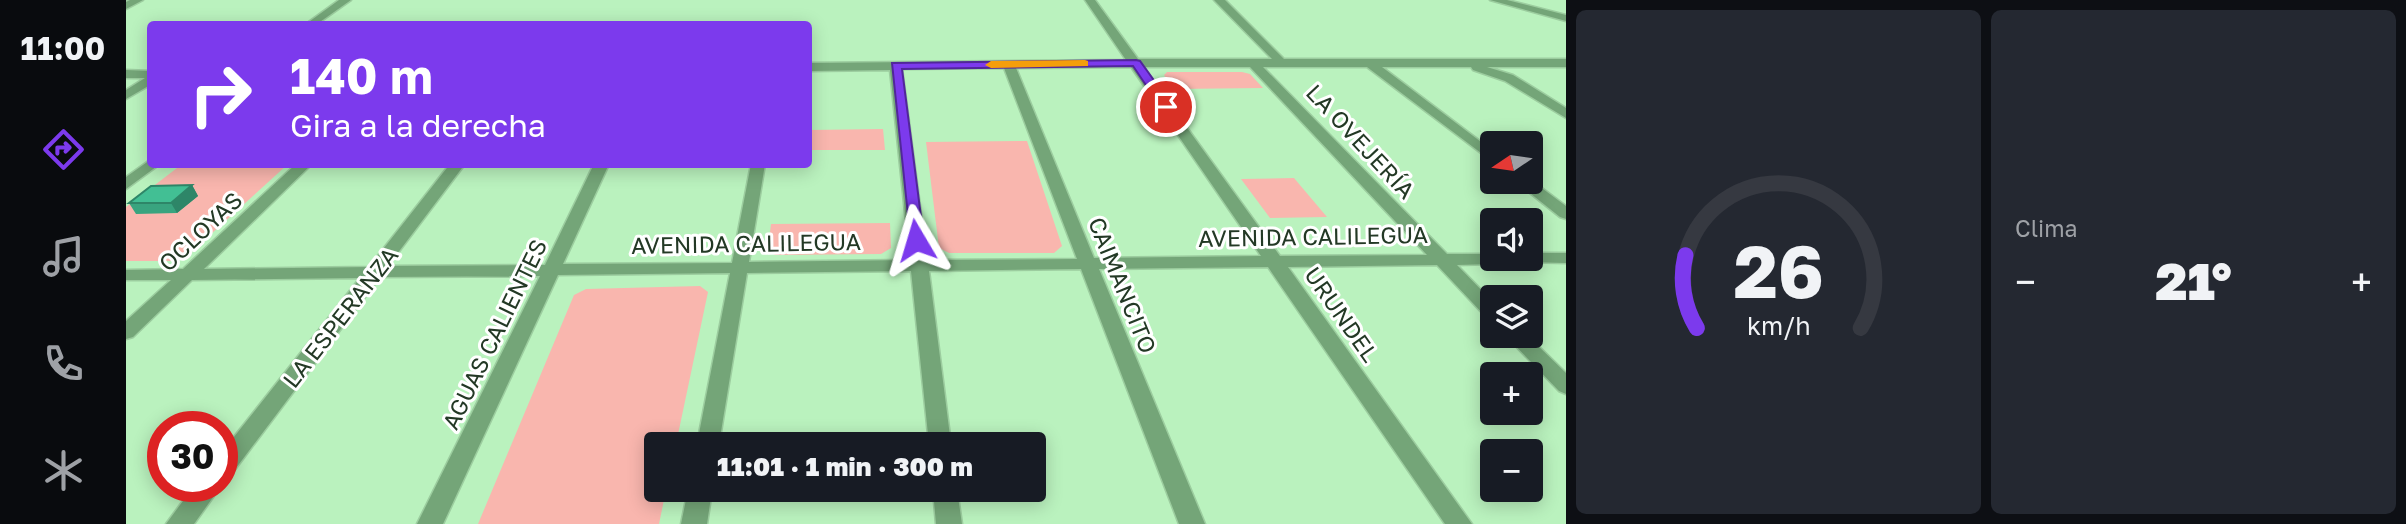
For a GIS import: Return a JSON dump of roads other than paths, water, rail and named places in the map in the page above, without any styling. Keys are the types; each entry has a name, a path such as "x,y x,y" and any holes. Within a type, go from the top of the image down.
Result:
{"street":[{"path":"126,6 138,0"},
{"path":"315,21 346,0"},
{"name":"URUNDEL","path":"1090,0 1459,524"},
{"path":"1219,0 1281,63"},
{"path":"1495,0 1566,18"},
{"path":"1369,62 1480,148"},
{"path":"1459,62 1508,78 1566,114"},
{"path":"812,67 1136,63 1566,63"},
{"name":"LA OVEJERÍA","path":"1253,63 1480,300"},
{"name":"CAIMANCITO","path":"1008,64 1192,524"},
{"path":"896,66 939,432"},
{"path":"126,74 147,74"},
{"path":"126,95 147,82"},
{"path":"126,184 148,168"},
{"name":"OCLOYAS","path":"126,332 301,168"},
{"name":"LA ESPERANZA","path":"238,448 455,168"},
{"name":"AGUAS CALIENTES","path":"430,524 600,168"},
{"path":"710,432 757,168"},
{"path":"1540,194 1566,214"},
{"path":"1543,258 1566,258"},
{"name":"AVENIDA CALILEGUA","path":"126,275 1480,259"},
{"path":"1528,348 1566,386"},
{"path":"179,524 196,502"},
{"path":"694,524 698,502"},
{"path":"946,502 949,524"}]}
